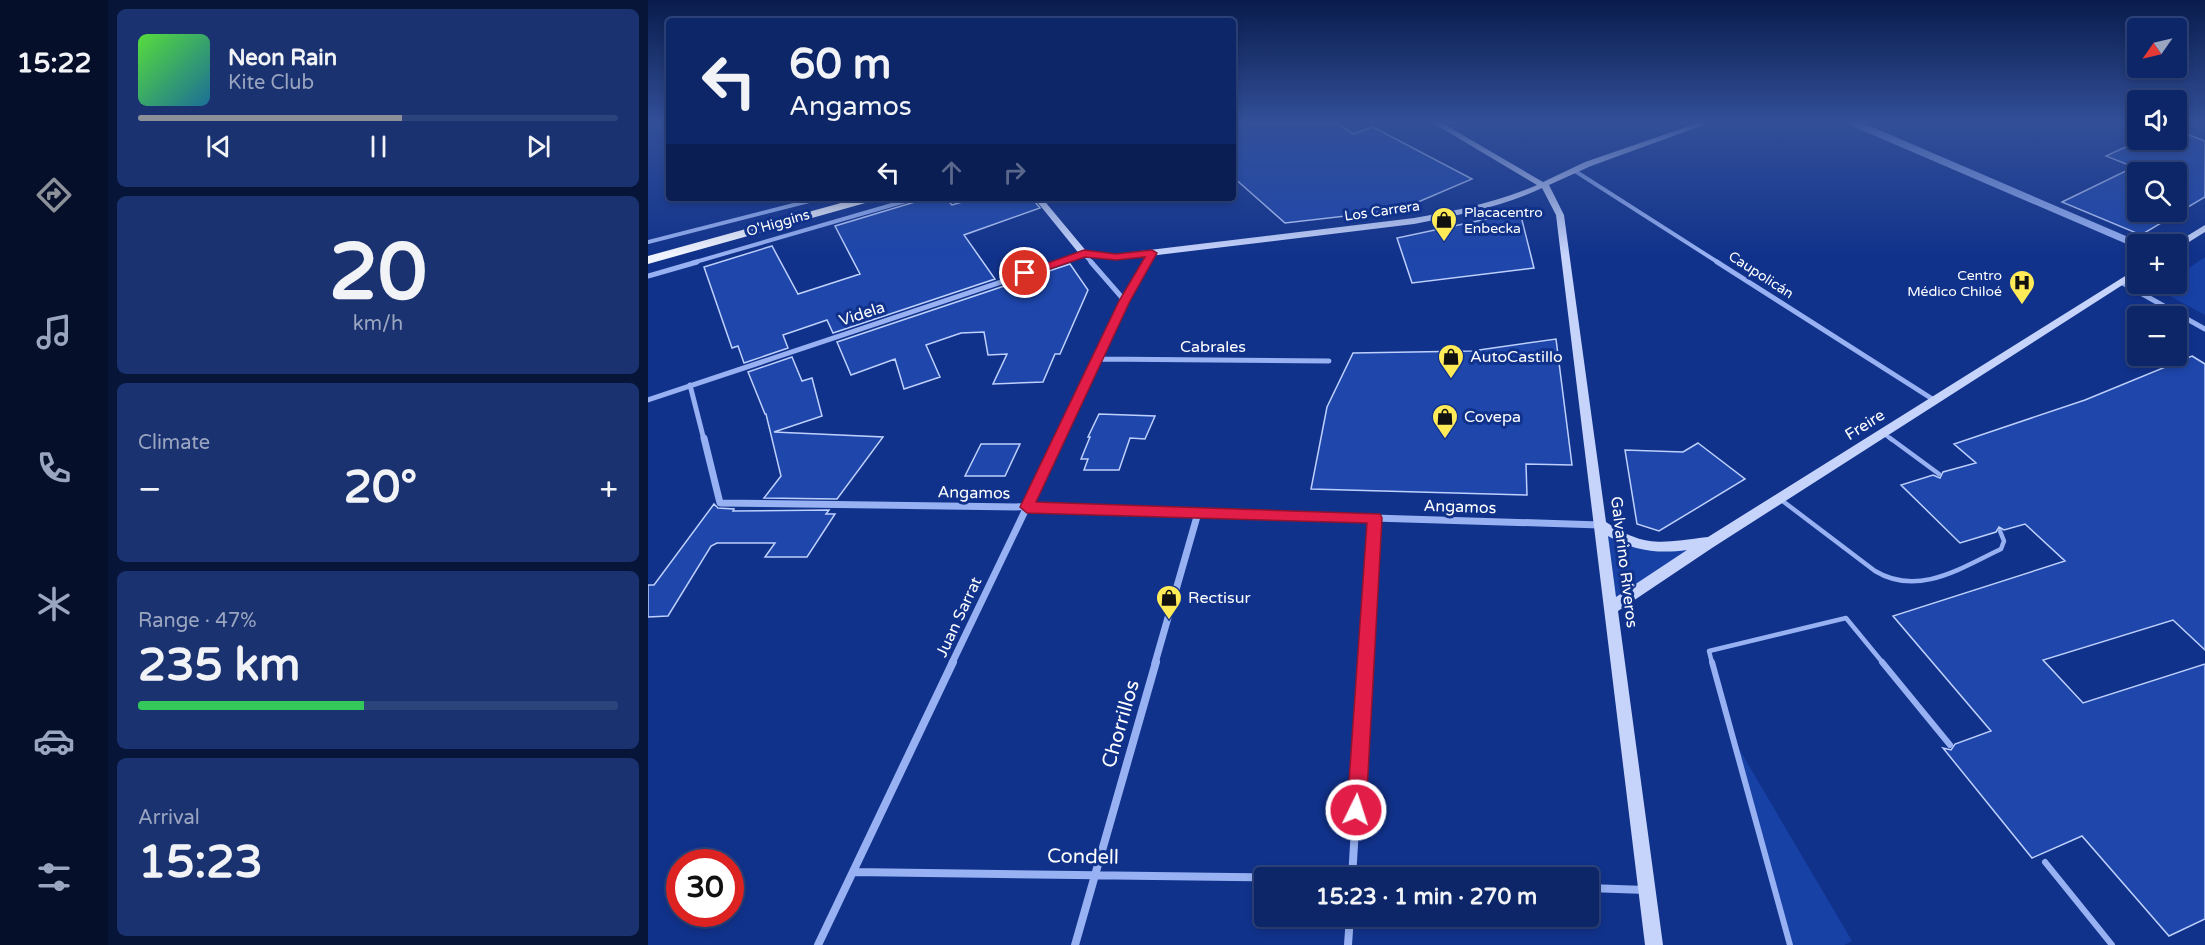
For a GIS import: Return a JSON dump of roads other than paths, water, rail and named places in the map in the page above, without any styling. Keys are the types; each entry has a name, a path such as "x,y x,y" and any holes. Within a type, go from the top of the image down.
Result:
{"highway":[{"name":"O'Higgins","path":"648,260 861,201"}],"main road":[{"path":"1513,167 1545,186"},
{"name":"Los Carrera","path":"1084,254 1116,257 1414,221 1456,213 1545,186 1586,167"},
{"name":"Galvarino Riveros","path":"1545,186 1560,215 1654,945"},
{"path":"1040,201 1084,254"},
{"path":"2187,239 2205,228"},
{"name":"Freire","path":"1611,608 2127,278"},
{"path":"1601,525 1618,538 1635,546 1676,548 1713,541"}],"street":[{"path":"1957,167 2127,240"},
{"name":"Caupolicán","path":"1575,171 1934,400"},
{"name":"O'Higgins","path":"648,242 809,201"},
{"name":"O'Higgins","path":"648,276 906,201"},
{"name":"Juan Sarrat","path":"818,945 1097,359 1125,301 1152,253"},
{"path":"1084,254 1125,301"},
{"name":"Videla","path":"648,399 1084,254"},
{"path":"2121,282 2205,329"},
{"name":"Cabrales","path":"1097,359 1329,361"},
{"name":"Angamos","path":"690,385 720,503 1027,507 1601,525"},
{"name":"Chorrillos","path":"1075,945 1198,513"},
{"path":"1353,867 1374,518"},
{"name":"Condell","path":"853,872 1254,877"},
{"path":"1599,888 1647,890"},
{"path":"1348,945 1349,927"}],"lane":[{"path":"1883,433 1939,474"},
{"path":"1780,499 1875,571 1891,580 1912,582 1940,576 1971,563 2001,549 2004,541 2000,531"},
{"path":"1790,945 1708,651 1846,618 1950,746"},
{"path":"2044,862 2112,945"}],"place":[{"name":"Placacentro Enbecka","path":"1444,243"},
{"name":"Centro Médico Chiloé","path":"2022,306"},
{"name":"AutoCastillo","path":"1451,380"},
{"name":"Covepa","path":"1445,440"},
{"name":"Rectisur","path":"1169,621"}]}
